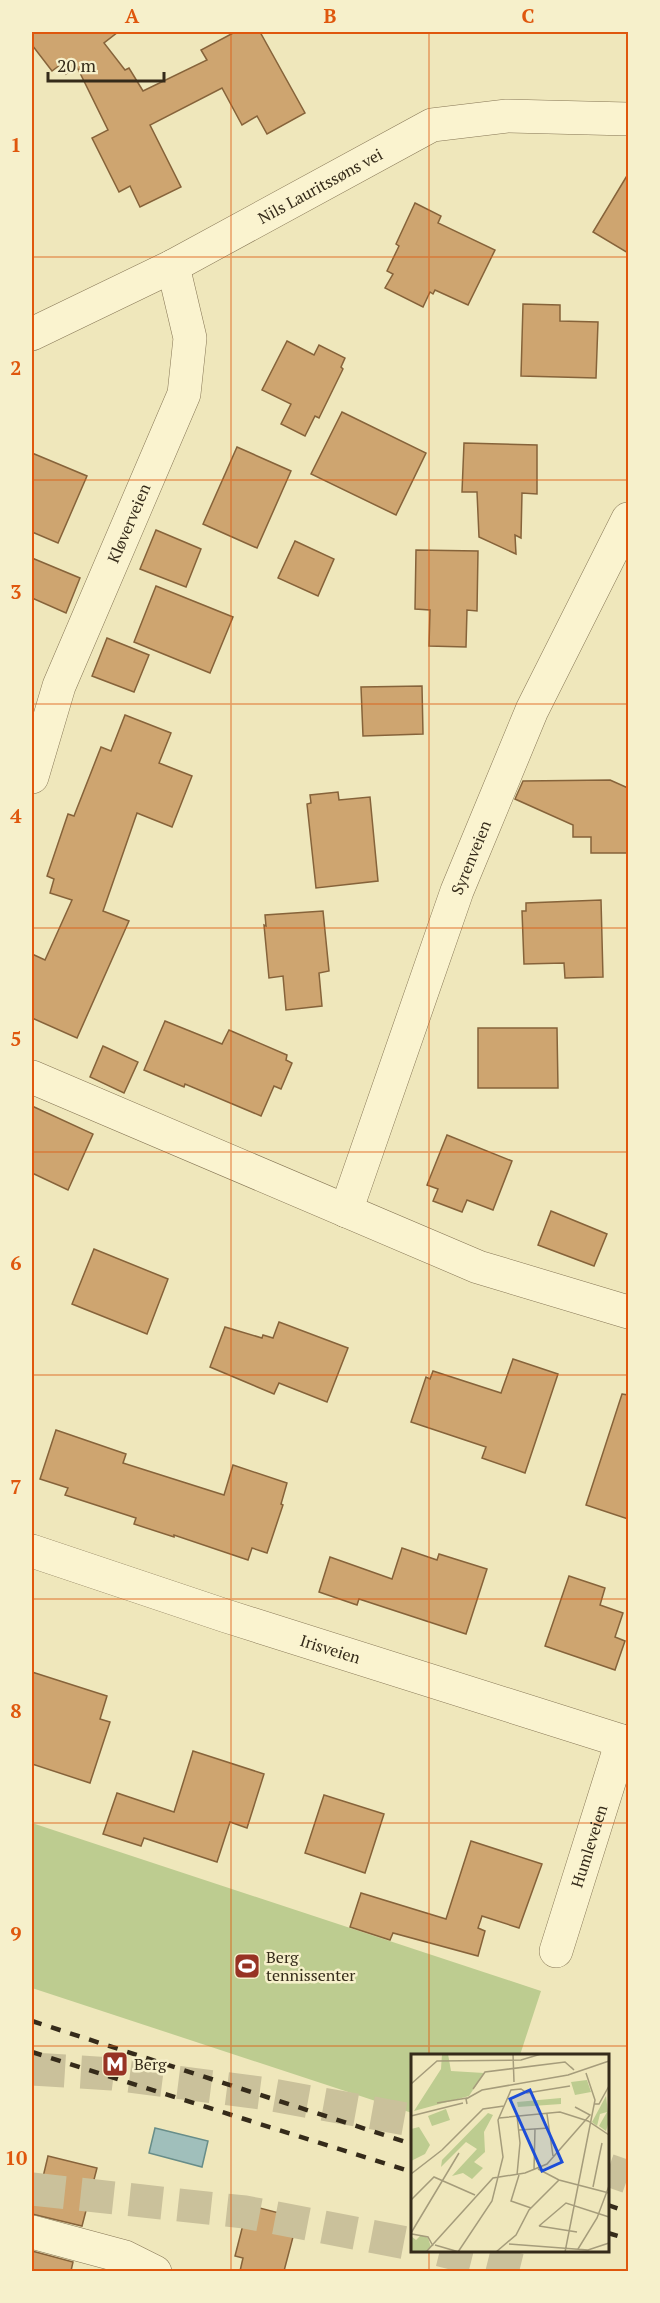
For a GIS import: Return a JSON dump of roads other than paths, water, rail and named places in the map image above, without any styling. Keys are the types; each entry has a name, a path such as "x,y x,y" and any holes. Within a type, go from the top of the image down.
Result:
{"street":[{"name":"Nils Lauritssøns vei","path":"32,334 172,266 432,125 507,116 628,119"},
{"name":"Kløverveien","path":"32,777 59,686 184,394 190,338 172,266"},
{"name":"Syrenveien","path":"346,1211 466,870 532,710 628,519"},
{"path":"32,1077 478,1267 628,1312"},
{"name":"Irisveien","path":"32,1551 226,1616 625,1742"},
{"name":"Humleveien","path":"556,1951 625,1742"},
{"path":"32,2232 125,2258 155,2271"}],"water":[{"path":"155,2128 208,2141 202,2167 149,2153"}],"tunnel":[{"path":"32,2069 112,2074 261,2093 411,2120"},
{"path":"609,2170 628,2177"},
{"path":"32,2189 245,2212 411,2244"},
{"path":"448,2252 528,2272"}],"railway":[{"path":"32,2021 411,2144"},
{"path":"32,2052 411,2172"},
{"path":"609,2205 628,2212"},
{"path":"609,2233 628,2239"}],"place":[{"name":"Berg tennissenter","path":"247,1966"},
{"name":"Berg","path":"115,2064"}]}
